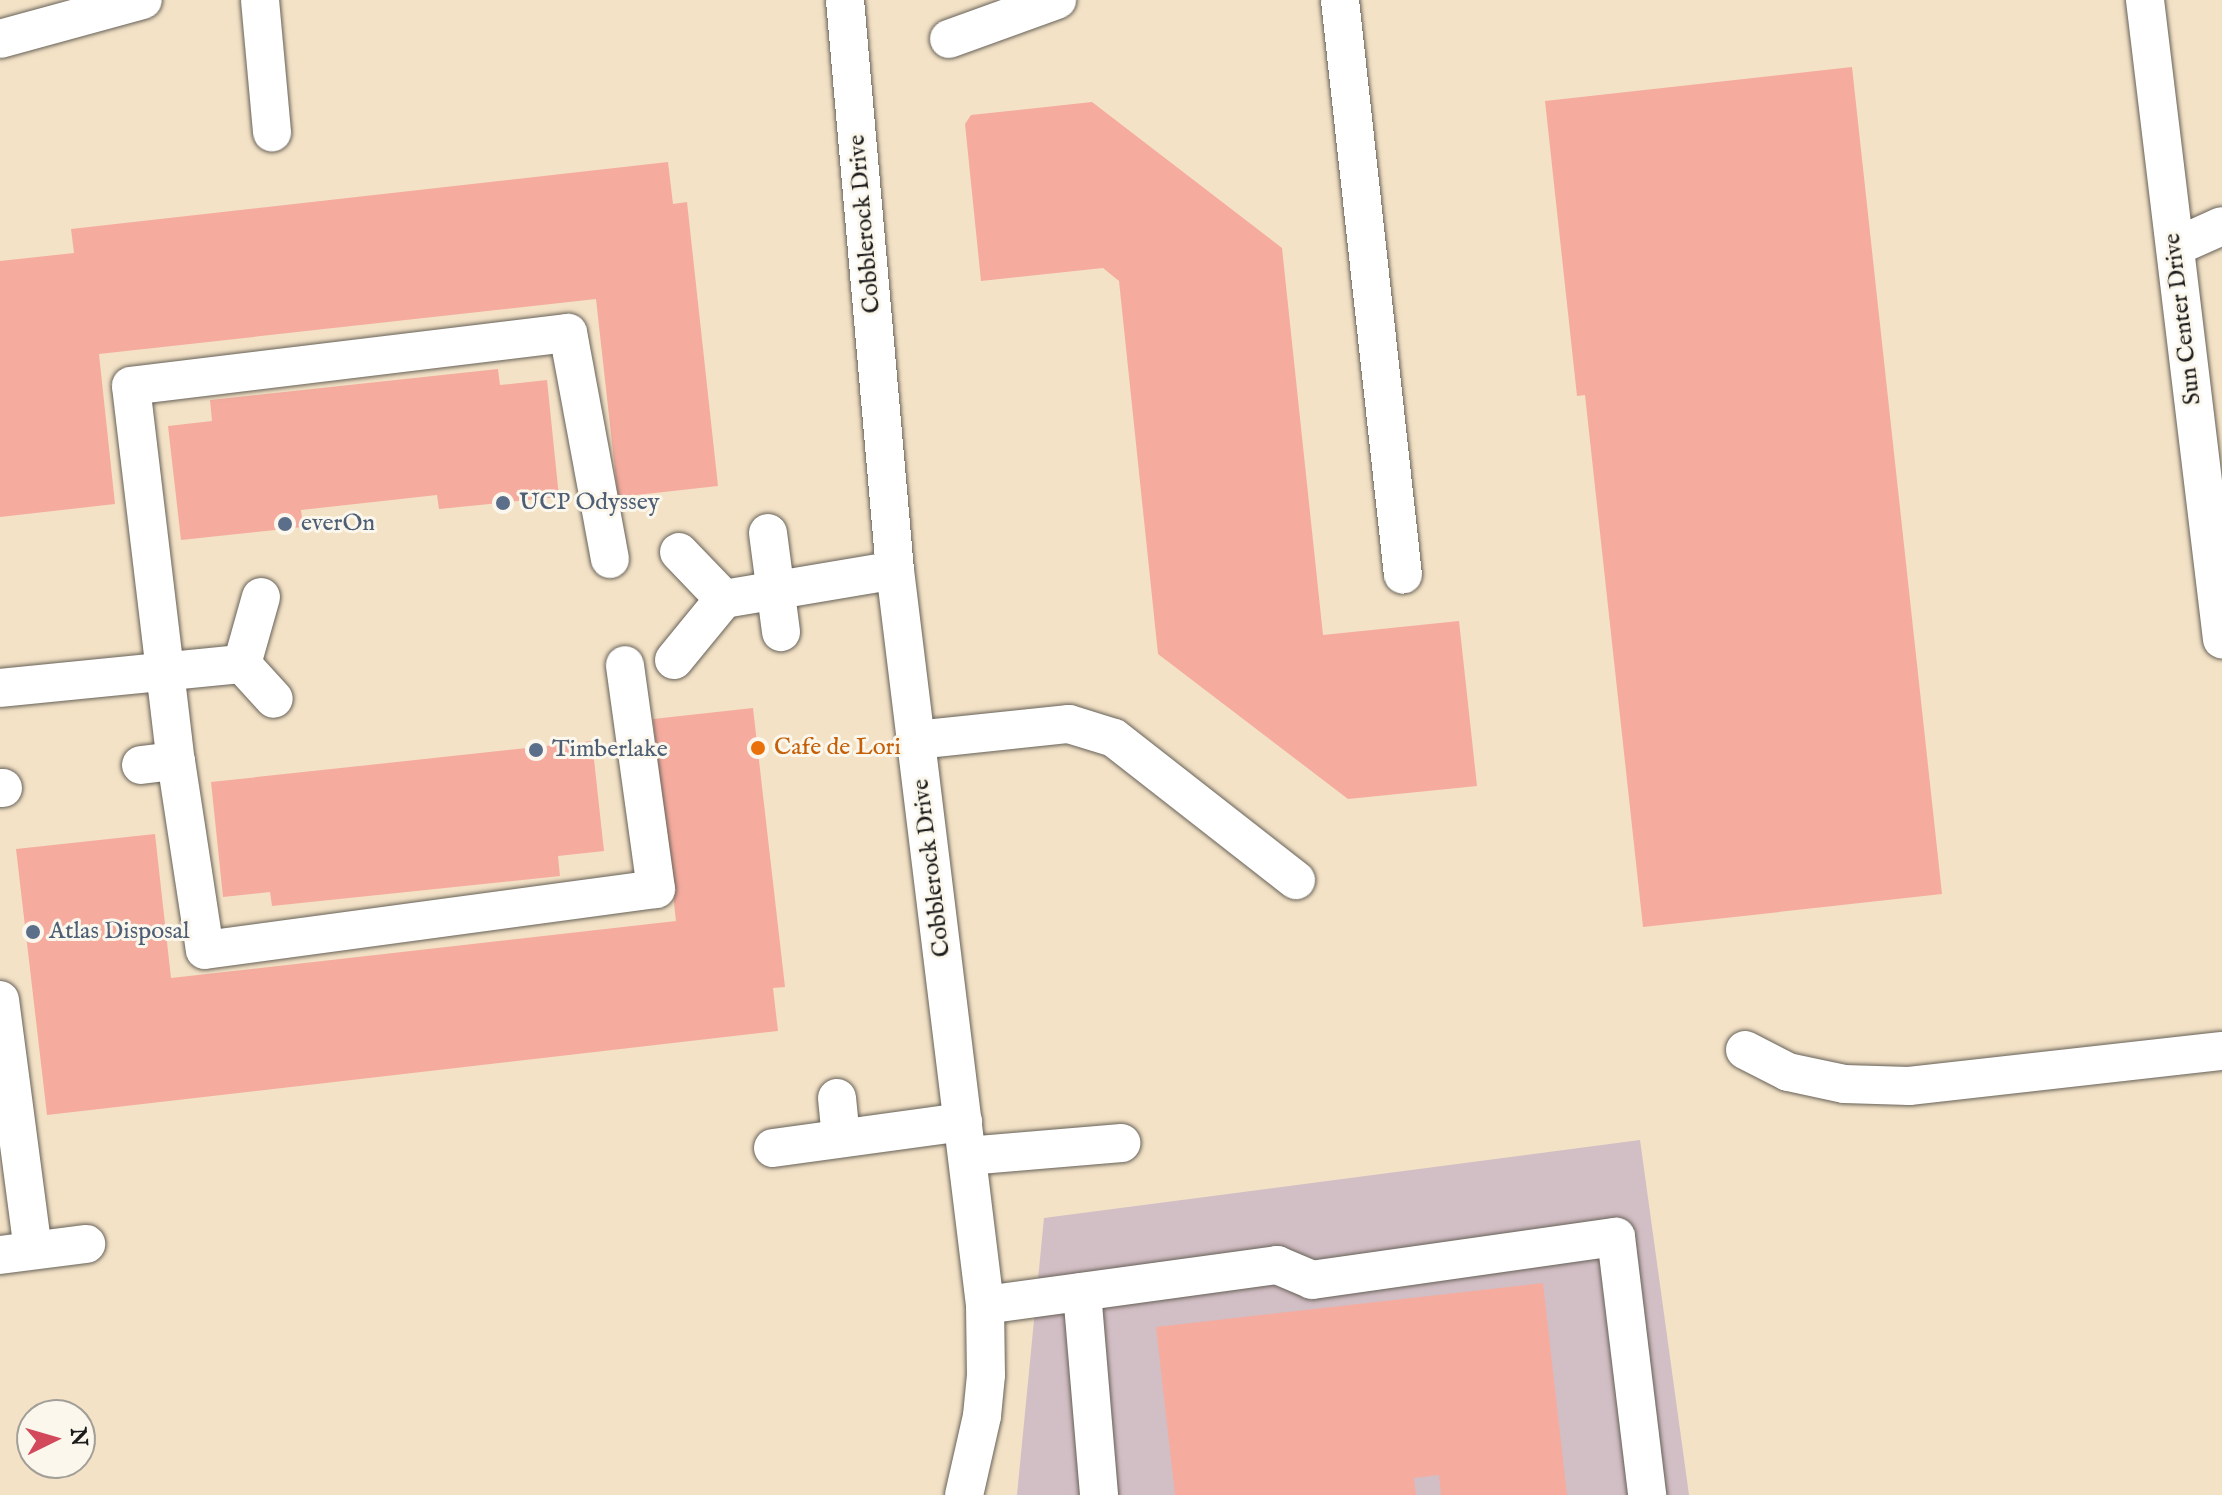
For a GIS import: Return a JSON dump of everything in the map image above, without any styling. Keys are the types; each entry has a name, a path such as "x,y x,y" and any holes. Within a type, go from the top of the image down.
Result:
{"street":[{"path":"0,39 40,13 143,0"},
{"path":"260,0 272,132"},
{"name":"Cobblerock Drive","path":"845,0 895,570 985,1305 986,1375 982,1416 964,1495"},
{"path":"949,39 1057,0"},
{"path":"1340,0 1403,575"},
{"name":"Sun Center Drive","path":"2145,0 2222,639"},
{"path":"2175,247 2222,226"},
{"path":"610,559 568,333 131,386 142,570 167,671 158,763 205,950 656,889 625,665"},
{"path":"768,533 781,632"},
{"path":"679,552 724,599"},
{"path":"674,660 724,599 895,570"},
{"path":"242,664 261,597"},
{"path":"0,688 242,664"},
{"path":"242,664 274,699"},
{"path":"916,740 1069,724 1114,738 1296,880"},
{"path":"0,1000 17,1253 86,1244"},
{"path":"1745,1050 1788,1072 1844,1084 1909,1086 2222,1051"},
{"path":"837,1098 841,1138"},
{"path":"773,1148 841,1138 1121,1143"},
{"path":"985,1305 1277,1265 1312,1280 1616,1237 1647,1495"},
{"path":"1082,1292 1099,1495"}],"shaded area":[{"path":"1640,1140 1689,1495 1017,1495 1044,1218"}],"building":[{"path":"1852,67 1942,894 1643,927 1585,395 1577,396 1545,101"},
{"path":"1092,102 1282,248 1323,635 1459,621 1477,786 1348,799 1158,654 1119,281 1103,268 981,281 965,124 971,115"},
{"path":"668,162 673,204 687,202 718,486 618,497 596,299 99,354 115,504 0,517 0,261 74,253 71,229"},
{"path":"498,369 500,385 547,380 559,497 439,509 437,495 301,510 303,527 181,540 168,426 212,421 210,400"},
{"path":"753,708 785,987 773,988 778,1031 47,1115 16,849 155,834 171,978 676,921 653,719"},
{"path":"592,741 604,851 558,856 560,876 272,906 270,892 223,897 211,782"},
{"path":"1543,1283 1567,1495 1441,1495 1439,1475 1414,1478 1416,1495 1175,1495 1156,1327"}],"place":[{"name":"UCP Odyssey","path":"503,503"},
{"name":"everOn","path":"285,524"},
{"name":"Cafe de Lori","path":"758,748"},
{"name":"Timberlake","path":"536,750"},
{"name":"Atlas Disposal","path":"33,932"}]}
